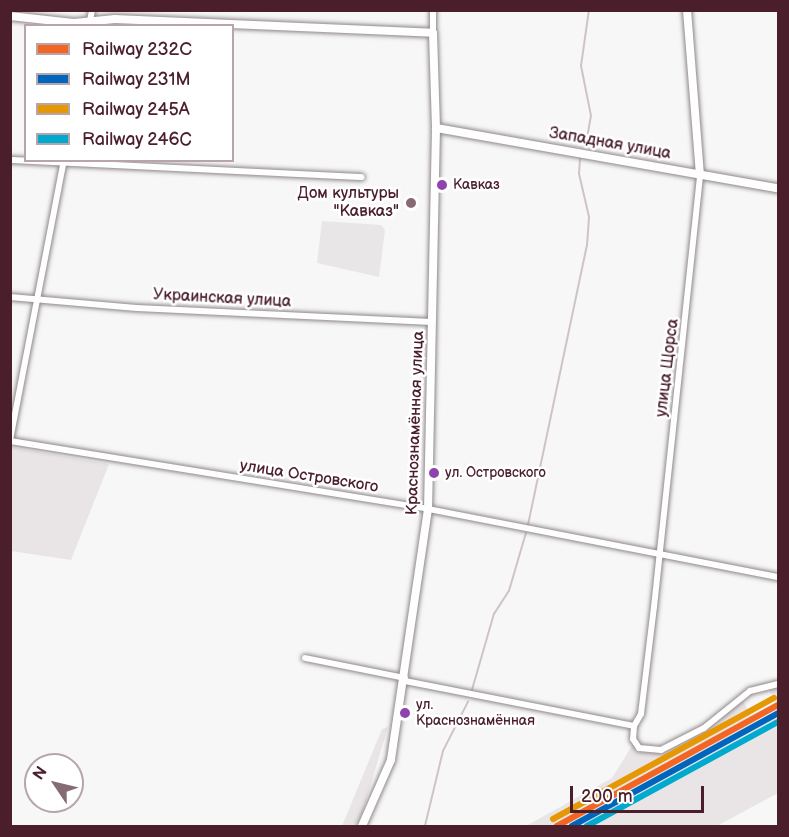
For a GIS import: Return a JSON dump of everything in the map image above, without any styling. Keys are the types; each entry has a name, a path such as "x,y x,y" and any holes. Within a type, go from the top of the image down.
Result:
{"main road":[{"name":"улица Щорса","path":"687,10 700,176"},
{"path":"10,16 90,24"},
{"path":"234,28 433,33"},
{"name":"Краснознамённая улица","path":"362,826 387,777 405,680 428,509 436,128 433,33"},
{"name":"Западная улица","path":"436,128 778,188"}],"street":[{"path":"90,24 92,10"},
{"name":"Краснознамённая улица","path":"433,10 433,33"},
{"path":"45,162 362,177"},
{"path":"10,441 63,163"},
{"name":"улица Щорса","path":"634,726 641,714 700,176"},
{"name":"Украинская улица","path":"10,297 432,322"},
{"name":"улица Островского","path":"10,441 428,509 659,552 778,577"},
{"path":"305,658 634,726 636,746 661,750 704,728 750,691 778,684"}],"shaded area":[{"path":"322,221 381,225 385,230 379,277 317,263"},
{"path":"11,447 109,464 71,560 11,551"},
{"path":"778,688 778,703 554,826 526,826 612,778 633,744 644,753 670,749 743,701 751,715 776,702 768,689"},
{"path":"778,707 778,793 717,826 562,826"},
{"path":"388,727 362,814 355,826 342,826 382,729"}],"waterway":[{"path":"586,144 591,116 581,66 589,10"},
{"path":"528,525 587,246 589,217 579,174 580,159"},
{"path":"472,690 494,614 509,591 526,533"},
{"path":"425,826 443,751 468,702"}],"rail line":[{"name":"245А","path":"553,819 774,698"},
{"name":"232C","path":"557,826 778,705"},
{"name":"231М","path":"572,826 778,713"},
{"name":"246С","path":"587,826 778,722"}],"place":[{"name":"Кавказ","path":"442,185"},
{"name":"Дом культуры \"Кавказ\"","path":"411,203"},
{"name":"ул. Островского","path":"434,473"},
{"name":"ул. Краснознамённая","path":"405,713"}]}
